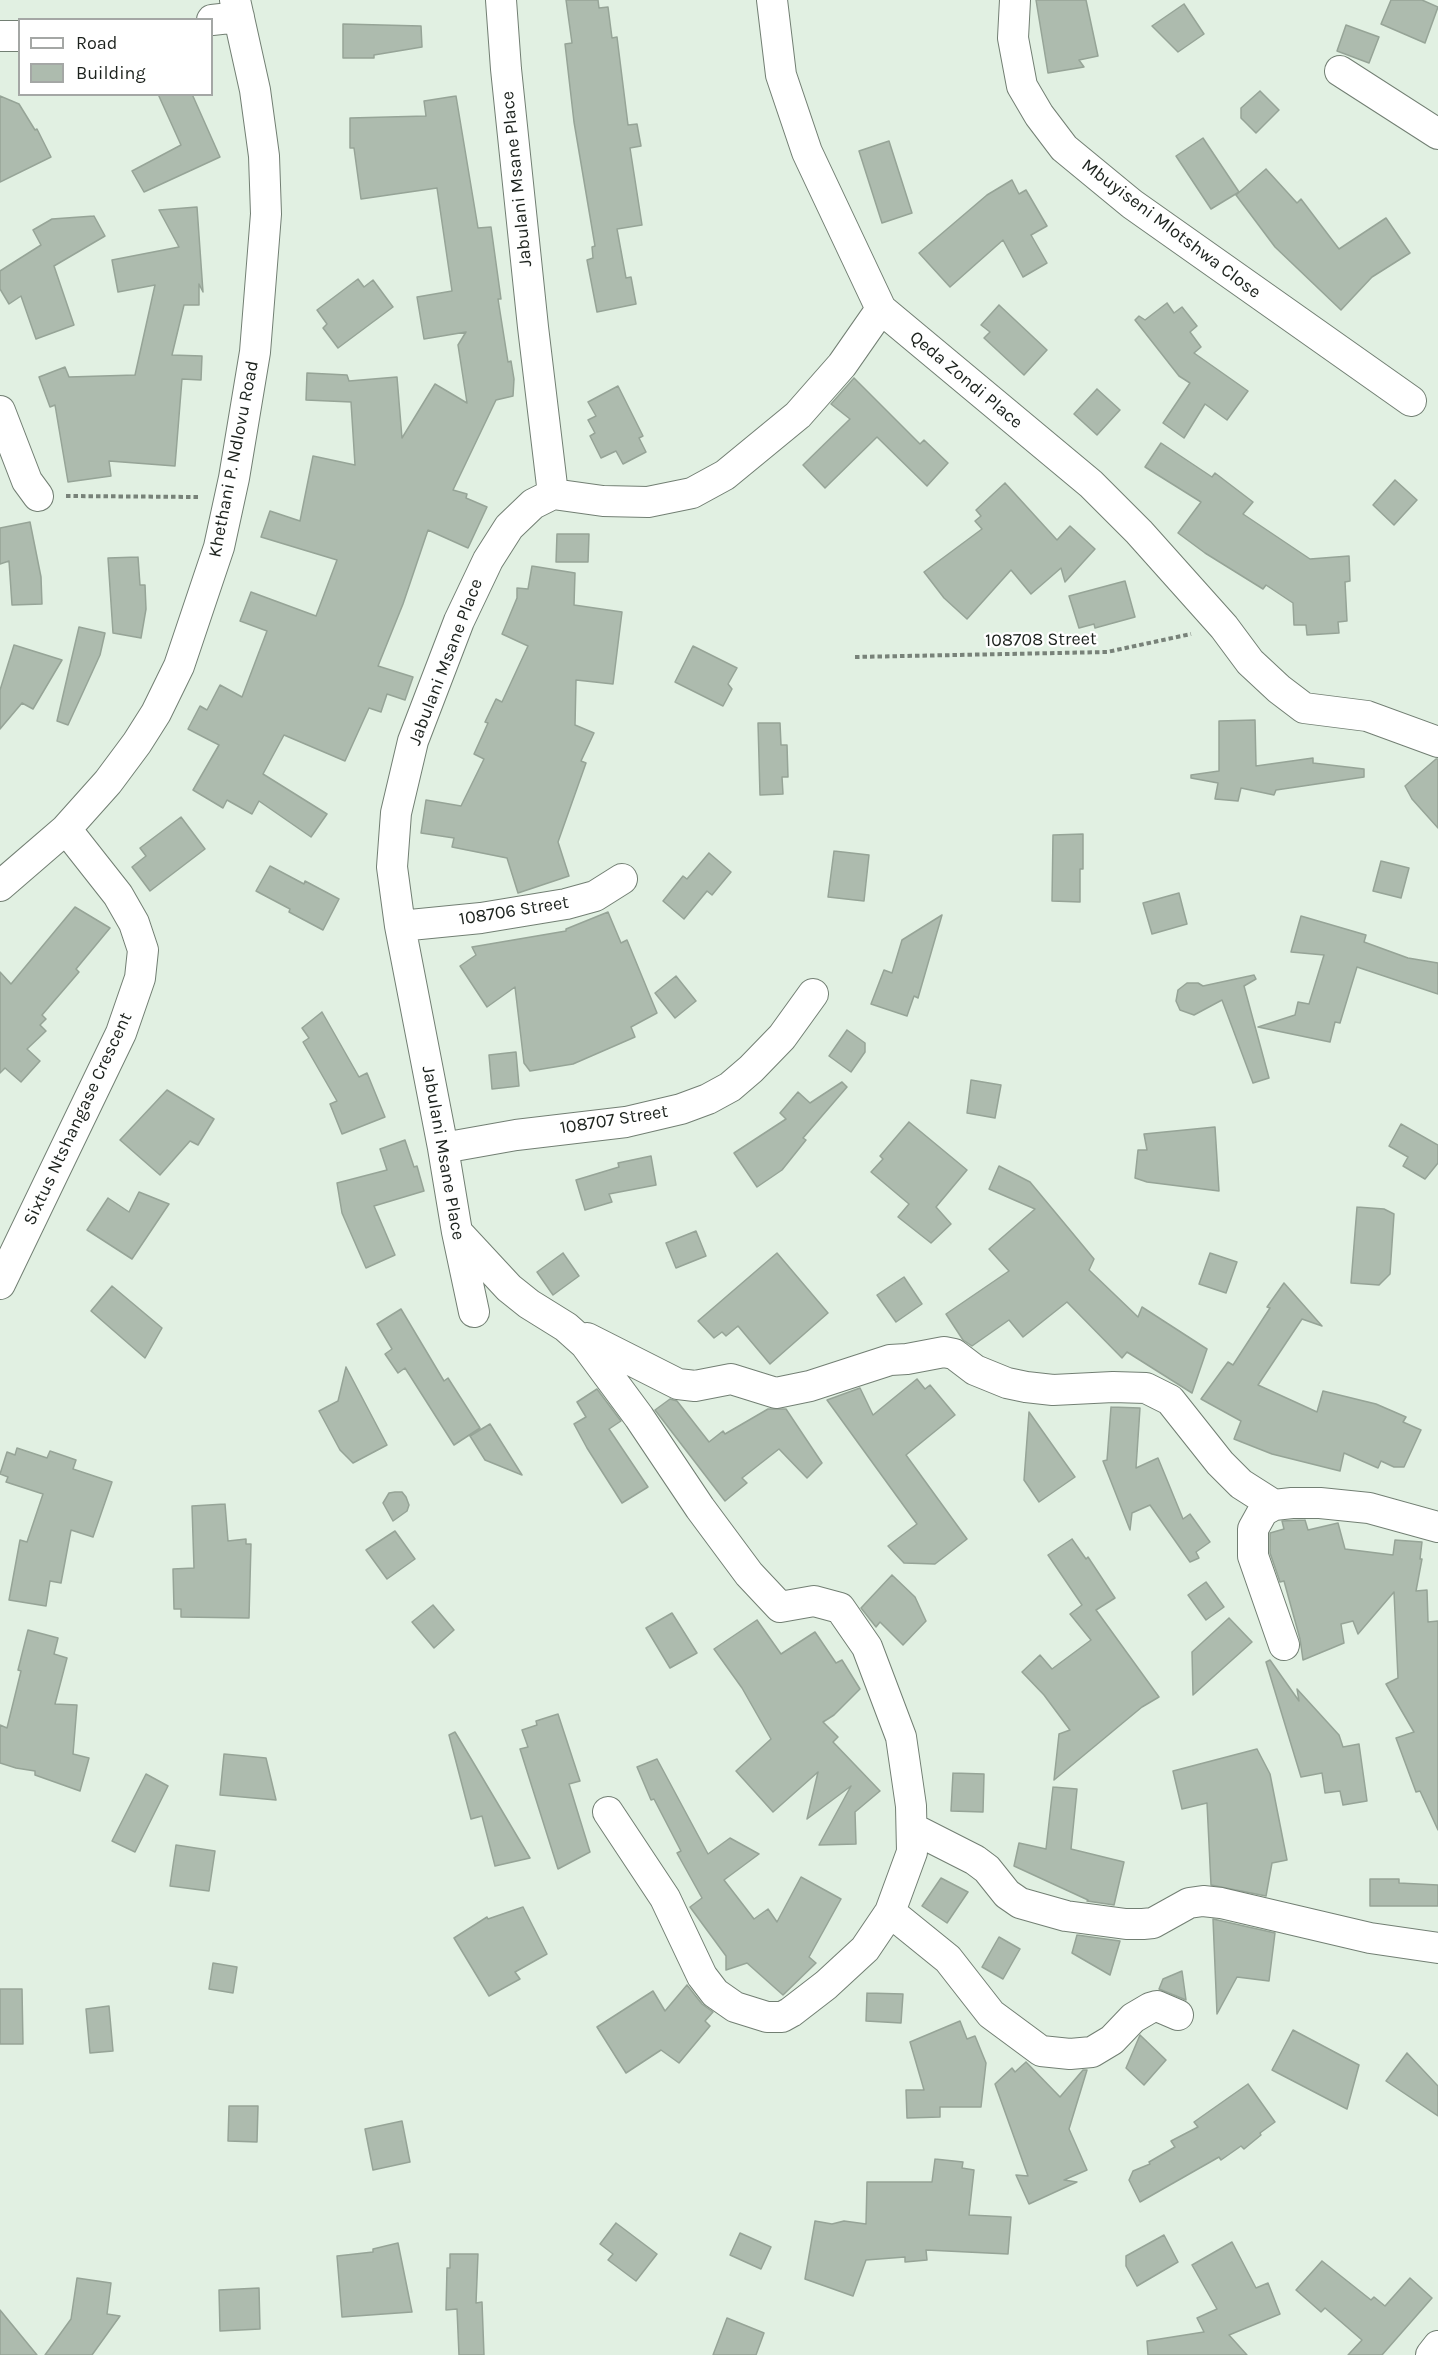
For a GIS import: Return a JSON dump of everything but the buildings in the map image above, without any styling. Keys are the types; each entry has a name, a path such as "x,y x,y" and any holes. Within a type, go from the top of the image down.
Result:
{"street":[{"name":"Jabulani Msane Place","path":"474,1312 456,1232 400,926 392,867 396,813 414,741 459,621 488,560 509,527 533,504 553,494 530,304 501,0"},
{"name":"Qeda Zondi Place","path":"772,0 781,75 807,152 881,309 1092,484 1139,532 1224,627 1250,662 1279,689 1304,708 1367,716 1438,742"},
{"name":"Mbuyiseni Mlotshwa Close","path":"1015,0 1013,39 1022,86 1039,115 1064,148 1132,204 1412,401"},
{"name":"Khethani P. Ndlovu Road","path":"0,886 66,829 108,782 137,743 175,676 192,634 219,547 255,352 266,214 264,156 255,90 228,12"},
{"path":"0,36 18,36"},
{"path":"1340,71 1438,134"},
{"path":"553,494 603,501 648,502 692,493 725,475 798,415 842,365 881,309"},
{"path":"0,411 27,481 38,496"},
{"name":"Sixtus Ntshangase Crescent","path":"0,1284 121,1033 140,978 143,951 134,923 118,895 66,829"},
{"name":"108706 Street","path":"400,926 481,918 566,904 595,896 622,879"},
{"name":"108707 Street","path":"442,1148 516,1135 626,1122 681,1109 708,1099 730,1087 750,1069 782,1037 813,994"},
{"path":"456,1232 510,1288 529,1304 566,1327 678,1384 695,1386 731,1379 776,1393 810,1386 890,1360 944,1352 954,1354 975,1370 1007,1383 1026,1387 1053,1390 1146,1388 1170,1400 1220,1463 1241,1484 1274,1505"},
{"path":"566,1327 585,1344 602,1365 700,1508 749,1574 780,1607 814,1601 840,1608 867,1647 901,1737 911,1806 912,1852 890,1912 865,1949 826,1985 791,2012 782,2017 767,2017 735,2007 715,1993 702,1976 665,1898 608,1812"},
{"path":"1284,1645 1253,1556 1253,1529 1263,1511 1274,1505 1320,1503 1369,1508 1438,1527"},
{"path":"912,1828 975,1860 987,1869 1006,1894 1020,1903 1066,1916 1153,1923 1189,1903 1203,1901 1221,1903 1370,1938 1438,1948"},
{"path":"890,1912 948,1959 991,2014 1041,2052 1070,2054 1092,2052 1112,2040 1133,2018 1150,2007 1157,2006 1178,2015"},
{"path":"1431,2355 1438,2346"}],"path":[{"path":"38,496 229,497"},
{"name":"108708 Street","path":"855,657 1107,652 1224,627"}]}
